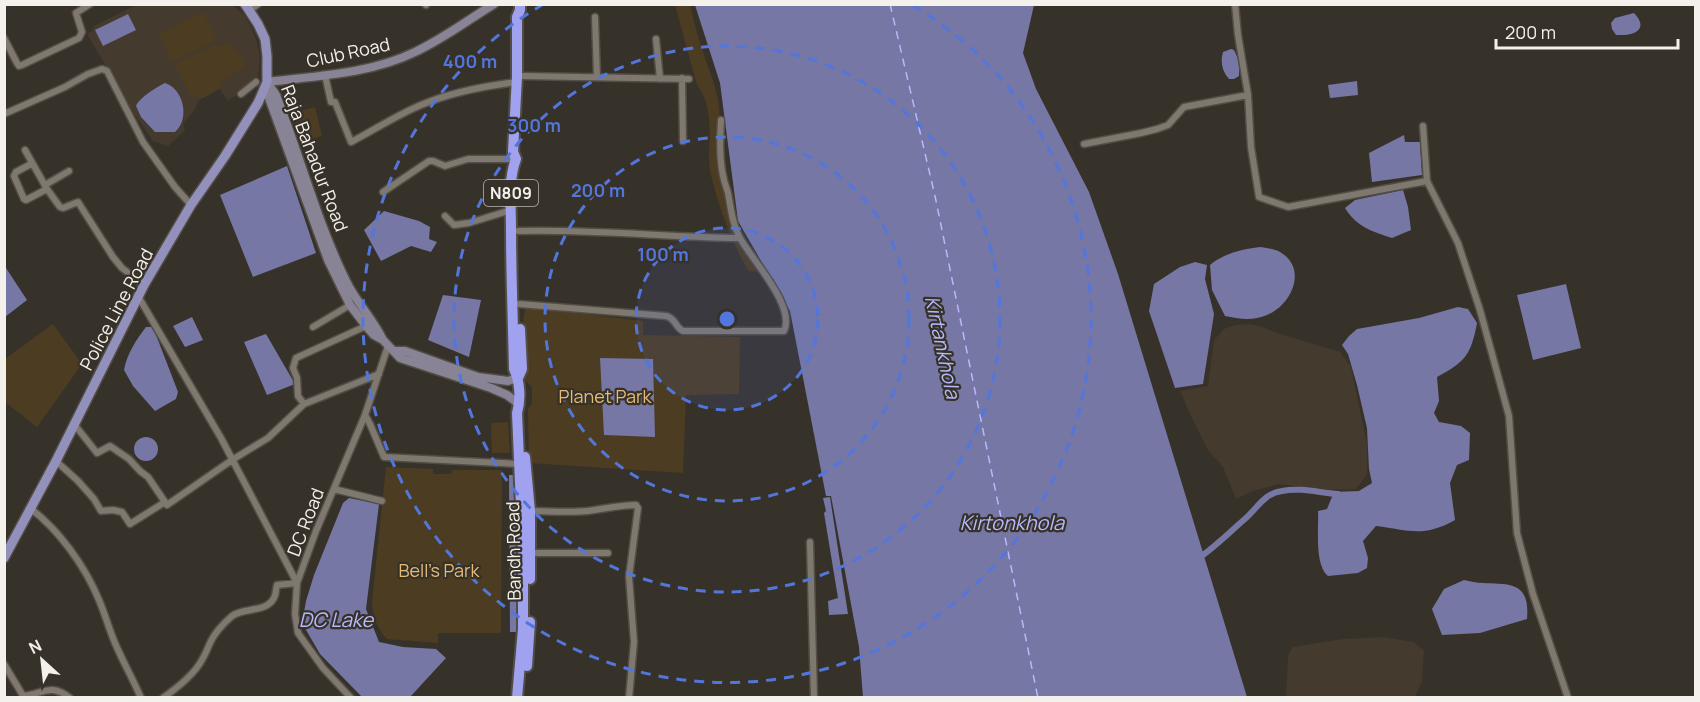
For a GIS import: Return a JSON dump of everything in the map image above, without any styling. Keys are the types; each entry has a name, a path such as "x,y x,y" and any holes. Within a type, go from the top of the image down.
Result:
{"highway":[{"name":"Bandh Road","path":"517,6 520,79 513,152 519,170 519,304 522,369 518,378"},
{"name":"Bandh Road","path":"516,159 512,169 511,303 514,369 518,378 517,413 523,552 523,618 517,698"},
{"name":"Bandh Road","path":"519,404 523,412 530,511 530,629 524,698"}],"main road":[{"name":"Club Road","path":"259,82 372,68 415,52 480,8 494,4"},
{"path":"251,6 265,39 267,56 259,82"},
{"name":"Police Line Road","path":"4,558 56,461 144,285 191,205 253,113 259,82"},
{"name":"Raja Bahadur Road","path":"259,82 269,98 318,237 337,282 350,305 366,326 400,358 507,394 519,404"},
{"name":"Raja Bahadur Road","path":"259,82 276,95 325,232 346,283 388,346 478,377 508,381 518,378"}],"street":[{"path":"4,38 19,66 22,65 79,39 82,32 76,13 90,4"},
{"path":"1234,4 1248,95 1251,147 1259,197 1288,207 1427,182"},
{"path":"596,17 597,77"},
{"path":"656,39 660,78"},
{"path":"4,114 88,74 102,69 107,71 143,142 175,187 191,205"},
{"path":"325,75 331,102 335,102 351,142 421,105 460,91 520,79 597,77 686,79 683,141"},
{"path":"241,94 259,82"},
{"path":"1084,144 1141,133 1168,125 1184,107 1248,95"},
{"path":"519,304 666,316 674,319 678,328 683,331 784,331 786,325 783,307 766,274 740,238 733,220 728,191 723,179 720,120"},
{"path":"1423,126 1427,182 1458,243 1480,310 1509,416 1517,533 1533,594 1568,698"},
{"path":"25,150 61,208 78,201 113,257 122,268 144,285"},
{"path":"383,192 429,161 445,166 468,159 516,159"},
{"path":"32,164 16,172 14,176 26,200 69,171"},
{"path":"445,216 454,225 469,223 511,210"},
{"path":"518,231 562,230 740,238"},
{"path":"138,296 232,460 297,583 277,585 273,601 268,605 234,615 214,635 195,670 163,698"},
{"path":"313,327 350,305"},
{"path":"304,404 298,396 297,378 293,368 296,358 366,326"},
{"name":"DC Road","path":"351,698 322,668 298,633 295,614 297,583 364,415 388,346"},
{"path":"74,424 96,453 110,446 129,459 148,477 167,505 268,438 304,404 378,374"},
{"path":"364,415 384,457 519,464"},
{"path":"56,461 78,481 101,512 113,510 122,512 130,524 165,502"},
{"path":"334,489 382,501"},
{"path":"530,511 588,511 630,505 636,505 638,508 629,577 634,642 629,698"},
{"path":"30,508 68,546 83,570 99,598 116,645 141,698"},
{"path":"810,542 814,698"},
{"path":"530,553 608,553"},
{"path":"4,664 24,696 50,689 57,690 69,698"}],"shaded area":[{"path":"136,5 233,5 245,16 257,42 260,58 256,81 228,101 220,89 198,101 195,109 183,124 185,130 168,146 153,141 87,34 94,26"},
{"path":"1248,324 1340,352 1351,367 1367,444 1367,474 1356,489 1320,490 1279,484 1253,491 1236,499 1223,467 1208,450 1180,391 1208,386 1214,340 1224,329"},
{"path":"1383,637 1413,642 1424,650 1422,681 1415,697 1286,697 1288,656 1292,647 1344,639"}],"green space":[{"path":"675,5 690,5 718,98 720,120 718,130 731,218 761,272 749,271 731,236 721,209 710,169 708,109 697,85"},
{"path":"203,12 217,40 172,62 158,34"},
{"path":"229,44 246,66 229,76 232,79 229,81 227,78 223,81 219,85 220,88 201,99 198,94 192,97 178,69 173,64 210,47"},
{"path":"315,107 322,136 300,142 293,113"},
{"name":"Planet Park","path":"525,307 643,321 643,335 740,337 739,394 686,395 683,473 529,463 528,409 532,403 532,387 525,380 523,325"},
{"path":"53,324 82,364 37,427 5,402 5,359"},
{"path":"508,422 510,453 492,453 491,423"},
{"name":"Bell's Park","path":"386,467 433,469 433,474 451,474 452,470 502,470 501,633 438,633 438,643 387,639 378,627 372,602"}],"water":[{"name":"Kirtonkhola","path":"695,5 1034,5 1023,53 1036,89 1089,192 1118,274 1247,697 863,697 859,647 831,496 826,496 790,311 738,221 720,83"},
{"path":"1634,13 1639,19 1640,28 1628,35 1616,35 1611,23 1615,18"},
{"path":"128,14 136,30 103,46 95,30"},
{"path":"1234,50 1239,61 1239,76 1234,79 1229,79 1223,70 1222,63 1223,52"},
{"path":"1357,81 1358,95 1330,98 1328,85"},
{"path":"165,83 177,91 183,105 182,120 175,132 155,132 141,117 136,106 145,96"},
{"path":"1404,135 1405,142 1420,142 1422,175 1372,182 1369,153"},
{"path":"287,166 316,253 253,277 220,195"},
{"path":"1403,190 1411,230 1392,238 1360,224 1345,208 1355,200"},
{"path":"384,211 419,221 430,227 429,239 437,242 431,252 411,246 381,261 364,230"},
{"path":"1261,247 1278,251 1289,259 1295,276 1289,295 1276,310 1262,317 1246,319 1225,316 1212,290 1210,265 1234,252"},
{"path":"1195,262 1207,265 1205,279 1214,314 1203,384 1175,388 1149,311 1154,284 1180,267"},
{"path":"4,265 27,300 5,317 4,317"},
{"path":"1566,284 1581,348 1533,360 1517,295"},
{"path":"443,295 481,300 469,357 428,340"},
{"path":"1458,307 1468,309 1477,323 1475,334 1469,350 1460,362 1437,377 1439,401 1434,413 1439,422 1461,426 1470,433 1469,460 1457,465 1450,483 1455,520 1444,526 1425,531 1407,531 1376,526 1363,541 1368,558 1367,568 1358,573 1328,576 1319,555 1318,511 1327,509 1334,492 1359,491 1372,483 1367,428 1348,354 1342,345 1357,329 1419,318"},
{"path":"192,317 203,340 185,347 173,326"},
{"path":"146,327 153,327 178,392 176,399 155,411 133,386 124,370 132,347"},
{"path":"266,334 295,384 267,395 244,342"},
{"path":"600,358 653,359 655,437 604,435"},
{"path":"146,437 154,441 158,449 154,457 146,461 138,457 134,449 138,441"},
{"path":"509,475 516,475 519,632 510,632"},
{"path":"830,497 848,614 829,615 828,601 838,598 824,513 826,511 823,498"},
{"name":"DC Lake","path":"349,498 379,504 366,609 379,642 403,647 436,649 446,658 410,697 362,697 320,654 302,623 314,575 343,503"},
{"path":"1464,580 1510,585 1517,588 1525,598 1527,619 1480,633 1442,635 1432,609 1444,589"}],"waterway":[{"path":"1203,555 1262,501 1276,492 1296,490 1338,494"}],"ferry route":[{"path":"890,4 935,196 1038,698"}],"water label":[{"name":"Kirtankhola","path":"943,347"}]}
